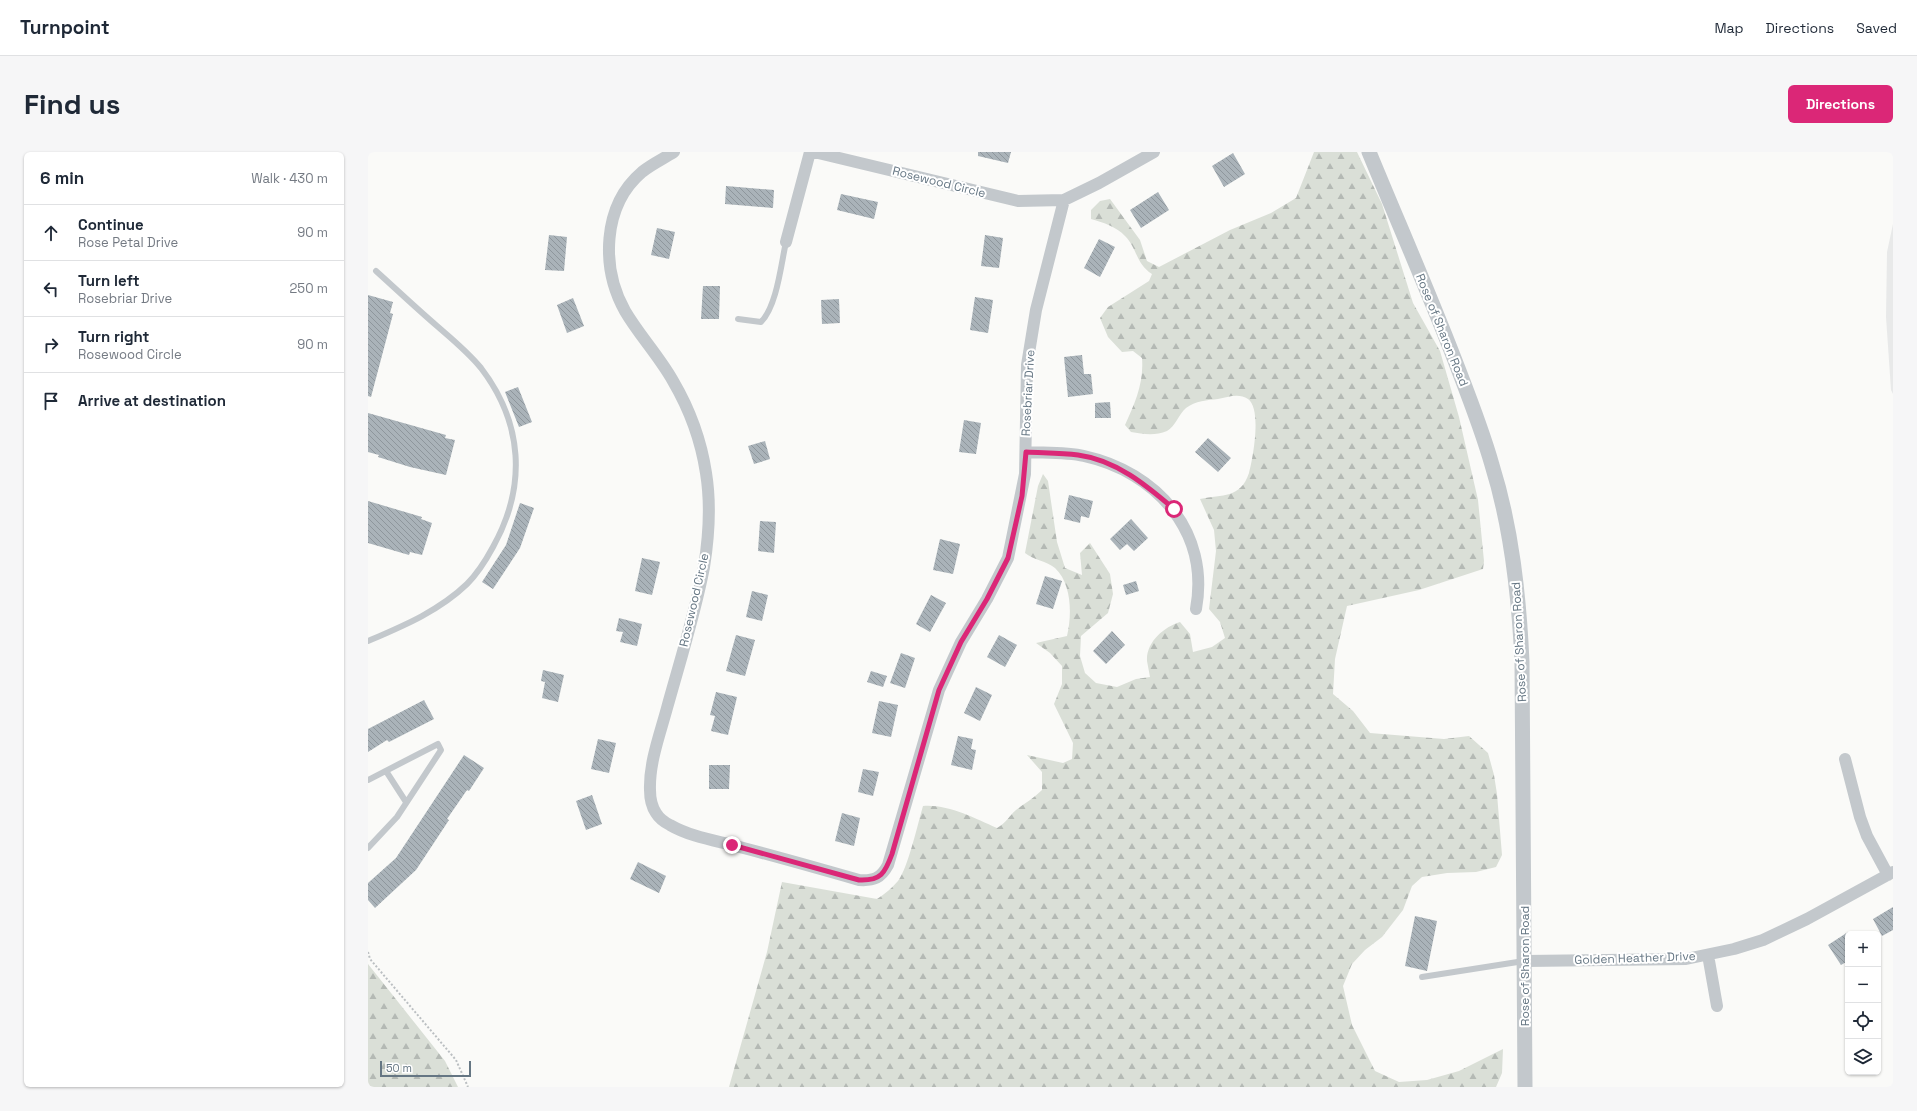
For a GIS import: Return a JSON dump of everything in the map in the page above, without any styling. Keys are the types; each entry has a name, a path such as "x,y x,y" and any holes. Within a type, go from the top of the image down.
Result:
{"street":[{"name":"Rosewood Circle","path":"674,152 641,173 626,192 616,212 608,248 614,282 625,311 673,380 694,421 706,473 709,503 704,566 694,611 657,743 650,790 652,803 656,813 662,820 690,834 859,880 870,881 876,878"},
{"path":"786,242 810,152"},
{"name":"Rosewood Circle","path":"814,152 1018,201 1064,200"},
{"path":"1064,200 1154,152"},
{"name":"Rose of Sharon Road","path":"1369,152 1439,319 1479,424 1493,465 1508,533 1518,599 1522,662 1526,1087"},
{"name":"Rosebriar Drive","path":"876,878 882,874 892,854 933,708 944,679 961,642 987,599 1008,558 1022,496 1026,452 1027,365 1036,310 1064,200"},
{"path":"1026,452 1077,455 1111,466 1140,480 1174,509 1183,524 1196,559 1199,591 1196,609"},
{"path":"1845,758 1860,817 1867,836 1890,873"},
{"name":"Golden Heather Drive","path":"1526,961 1669,959 1708,955 1763,940 1807,919 1890,873"},
{"path":"1708,955 1717,1006"}],"lane":[{"path":"738,319 761,322 768,315 776,288 786,242"},
{"path":"368,641 408,624 432,610 467,584 485,563 501,533 511,505 517,479 516,455 511,430 504,404 494,387 480,367 461,347 376,271"},
{"path":"368,780 438,744 441,750 397,817 368,848"},
{"path":"386,771 406,802"},
{"path":"1422,977 1526,961"}],"path":[{"path":"368,952 370,959 456,1060 468,1087"}],"shaded area":[{"path":"1893,224 1893,394 1891,390 1886,317 1887,252"}],"green space":[{"path":"1314,152 1357,152 1382,204 1413,303 1440,351 1459,417 1478,500 1484,561 1483,569 1419,590 1347,606 1335,659 1333,694 1353,711 1370,733 1444,739 1469,736 1488,753 1497,794 1502,855 1496,867 1476,872 1447,873 1422,877 1412,886 1403,910 1382,937 1365,950 1352,964 1343,986 1352,1025 1375,1071 1399,1082 1427,1080 1459,1071 1503,1049 1502,1073 1496,1087 729,1087 767,952 782,882 877,899 886,893 902,875 923,806 951,809 997,828 1003,824 1016,810 1042,790 1042,772 1027,755 1063,763 1072,759 1073,743 1054,704 1062,684 1062,666 1050,653 1036,643 1067,636 1070,619 1068,591 1065,582 1055,568 1025,553 1038,486 1043,474 1048,481 1057,542 1065,568 1082,575 1080,553 1090,543 1110,574 1113,594 1108,613 1081,636 1080,656 1085,673 1096,683 1117,687 1136,679 1150,677 1147,661 1149,648 1157,636 1174,624 1180,622 1190,634 1193,652 1212,647 1225,638 1220,622 1209,609 1216,551 1214,530 1200,499 1230,494 1241,487 1245,481 1251,466 1254,446 1256,423 1255,413 1252,404 1248,399 1237,396 1197,402 1186,408 1170,429 1158,434 1131,432 1125,425 1140,384 1142,376 1142,358 1133,351 1122,352 1108,337 1100,318 1108,307 1149,281 1152,274 1143,266 1125,236 1114,227 1091,219 1091,210 1100,201 1110,199 1140,240 1147,261 1159,267 1230,230 1271,213 1296,198"},
{"path":"368,964 445,1061 458,1087 368,1087"}],"building":[{"path":"978,152 1011,152 1008,163 978,156"},
{"path":"1233,153 1245,174 1224,187 1212,166"},
{"path":"726,186 774,190 773,208 725,204"},
{"path":"1158,192 1169,210 1141,228 1130,210"},
{"path":"841,194 878,202 874,219 837,210"},
{"path":"657,228 675,232 669,259 651,255"},
{"path":"549,235 567,237 564,271 545,270"},
{"path":"985,235 1003,238 999,268 981,266"},
{"path":"1099,239 1115,247 1100,277 1084,268"},
{"path":"703,286 720,286 719,319 701,319"},
{"path":"368,295 393,302 390,313 393,314 371,397 368,396"},
{"path":"975,297 993,300 988,333 970,330"},
{"path":"573,298 584,326 567,333 557,305"},
{"path":"839,299 840,323 822,324 821,300"},
{"path":"1082,355 1084,374 1091,374 1093,394 1068,397 1064,357"},
{"path":"518,387 532,422 519,427 505,392"},
{"path":"1110,402 1111,418 1095,418 1095,403"},
{"path":"368,413 446,435 445,438 455,440 446,475 410,467 378,457 379,455 368,452"},
{"path":"964,420 981,423 976,454 959,452"},
{"path":"1208,438 1231,458 1218,472 1195,452"},
{"path":"765,441 770,459 754,464 748,446"},
{"path":"1069,495 1093,501 1089,518 1081,516 1080,523 1064,519"},
{"path":"368,501 422,517 421,519 432,523 422,555 410,552 409,555 368,543"},
{"path":"520,503 534,508 520,548 493,589 482,582 506,545"},
{"path":"1131,519 1148,538 1134,551 1127,544 1120,550 1110,539"},
{"path":"760,521 776,522 774,553 758,551"},
{"path":"940,539 960,544 953,574 933,570"},
{"path":"642,558 660,562 652,595 635,591"},
{"path":"1045,576 1062,581 1053,609 1036,604"},
{"path":"1136,581 1139,591 1126,595 1123,585"},
{"path":"752,591 768,595 762,621 746,617"},
{"path":"931,595 946,603 930,632 916,624"},
{"path":"619,618 642,624 637,646 620,642 623,632 616,631"},
{"path":"1112,631 1125,645 1106,664 1093,651"},
{"path":"736,635 755,640 745,676 726,671"},
{"path":"999,635 1017,645 1005,667 987,657"},
{"path":"901,653 915,658 905,688 890,683"},
{"path":"543,670 564,675 558,702 542,698 545,682 541,681"},
{"path":"871,671 887,676 883,687 867,682"},
{"path":"976,687 992,695 980,721 964,713"},
{"path":"716,692 737,697 728,735 711,731 715,716 710,715"},
{"path":"424,700 434,719 389,742 387,740 368,752 368,729"},
{"path":"879,701 898,705 891,737 872,733"},
{"path":"958,736 973,739 971,749 976,750 972,770 951,765"},
{"path":"598,739 616,743 609,773 591,769"},
{"path":"464,755 484,768 469,791 467,790 447,819 449,820 416,870 375,908 368,900 368,883 396,858"},
{"path":"709,765 730,765 729,789 709,789"},
{"path":"863,769 879,772 873,796 858,792"},
{"path":"592,795 602,824 586,830 576,801"},
{"path":"842,813 860,818 854,846 835,841"},
{"path":"638,862 666,876 659,893 630,879"},
{"path":"1893,907 1893,930 1882,936 1881,931 1879,931 1873,919"},
{"path":"1415,916 1437,921 1427,971 1405,966"},
{"path":"1845,934 1845,963 1841,965 1828,945"}],"route":[{"path":"732,845 859,880 870,881 882,874 888,865 892,854 939,690 961,642 974,618 987,599 1008,558 1022,496 1026,452 1086,456 1131,474 1174,509"}]}
